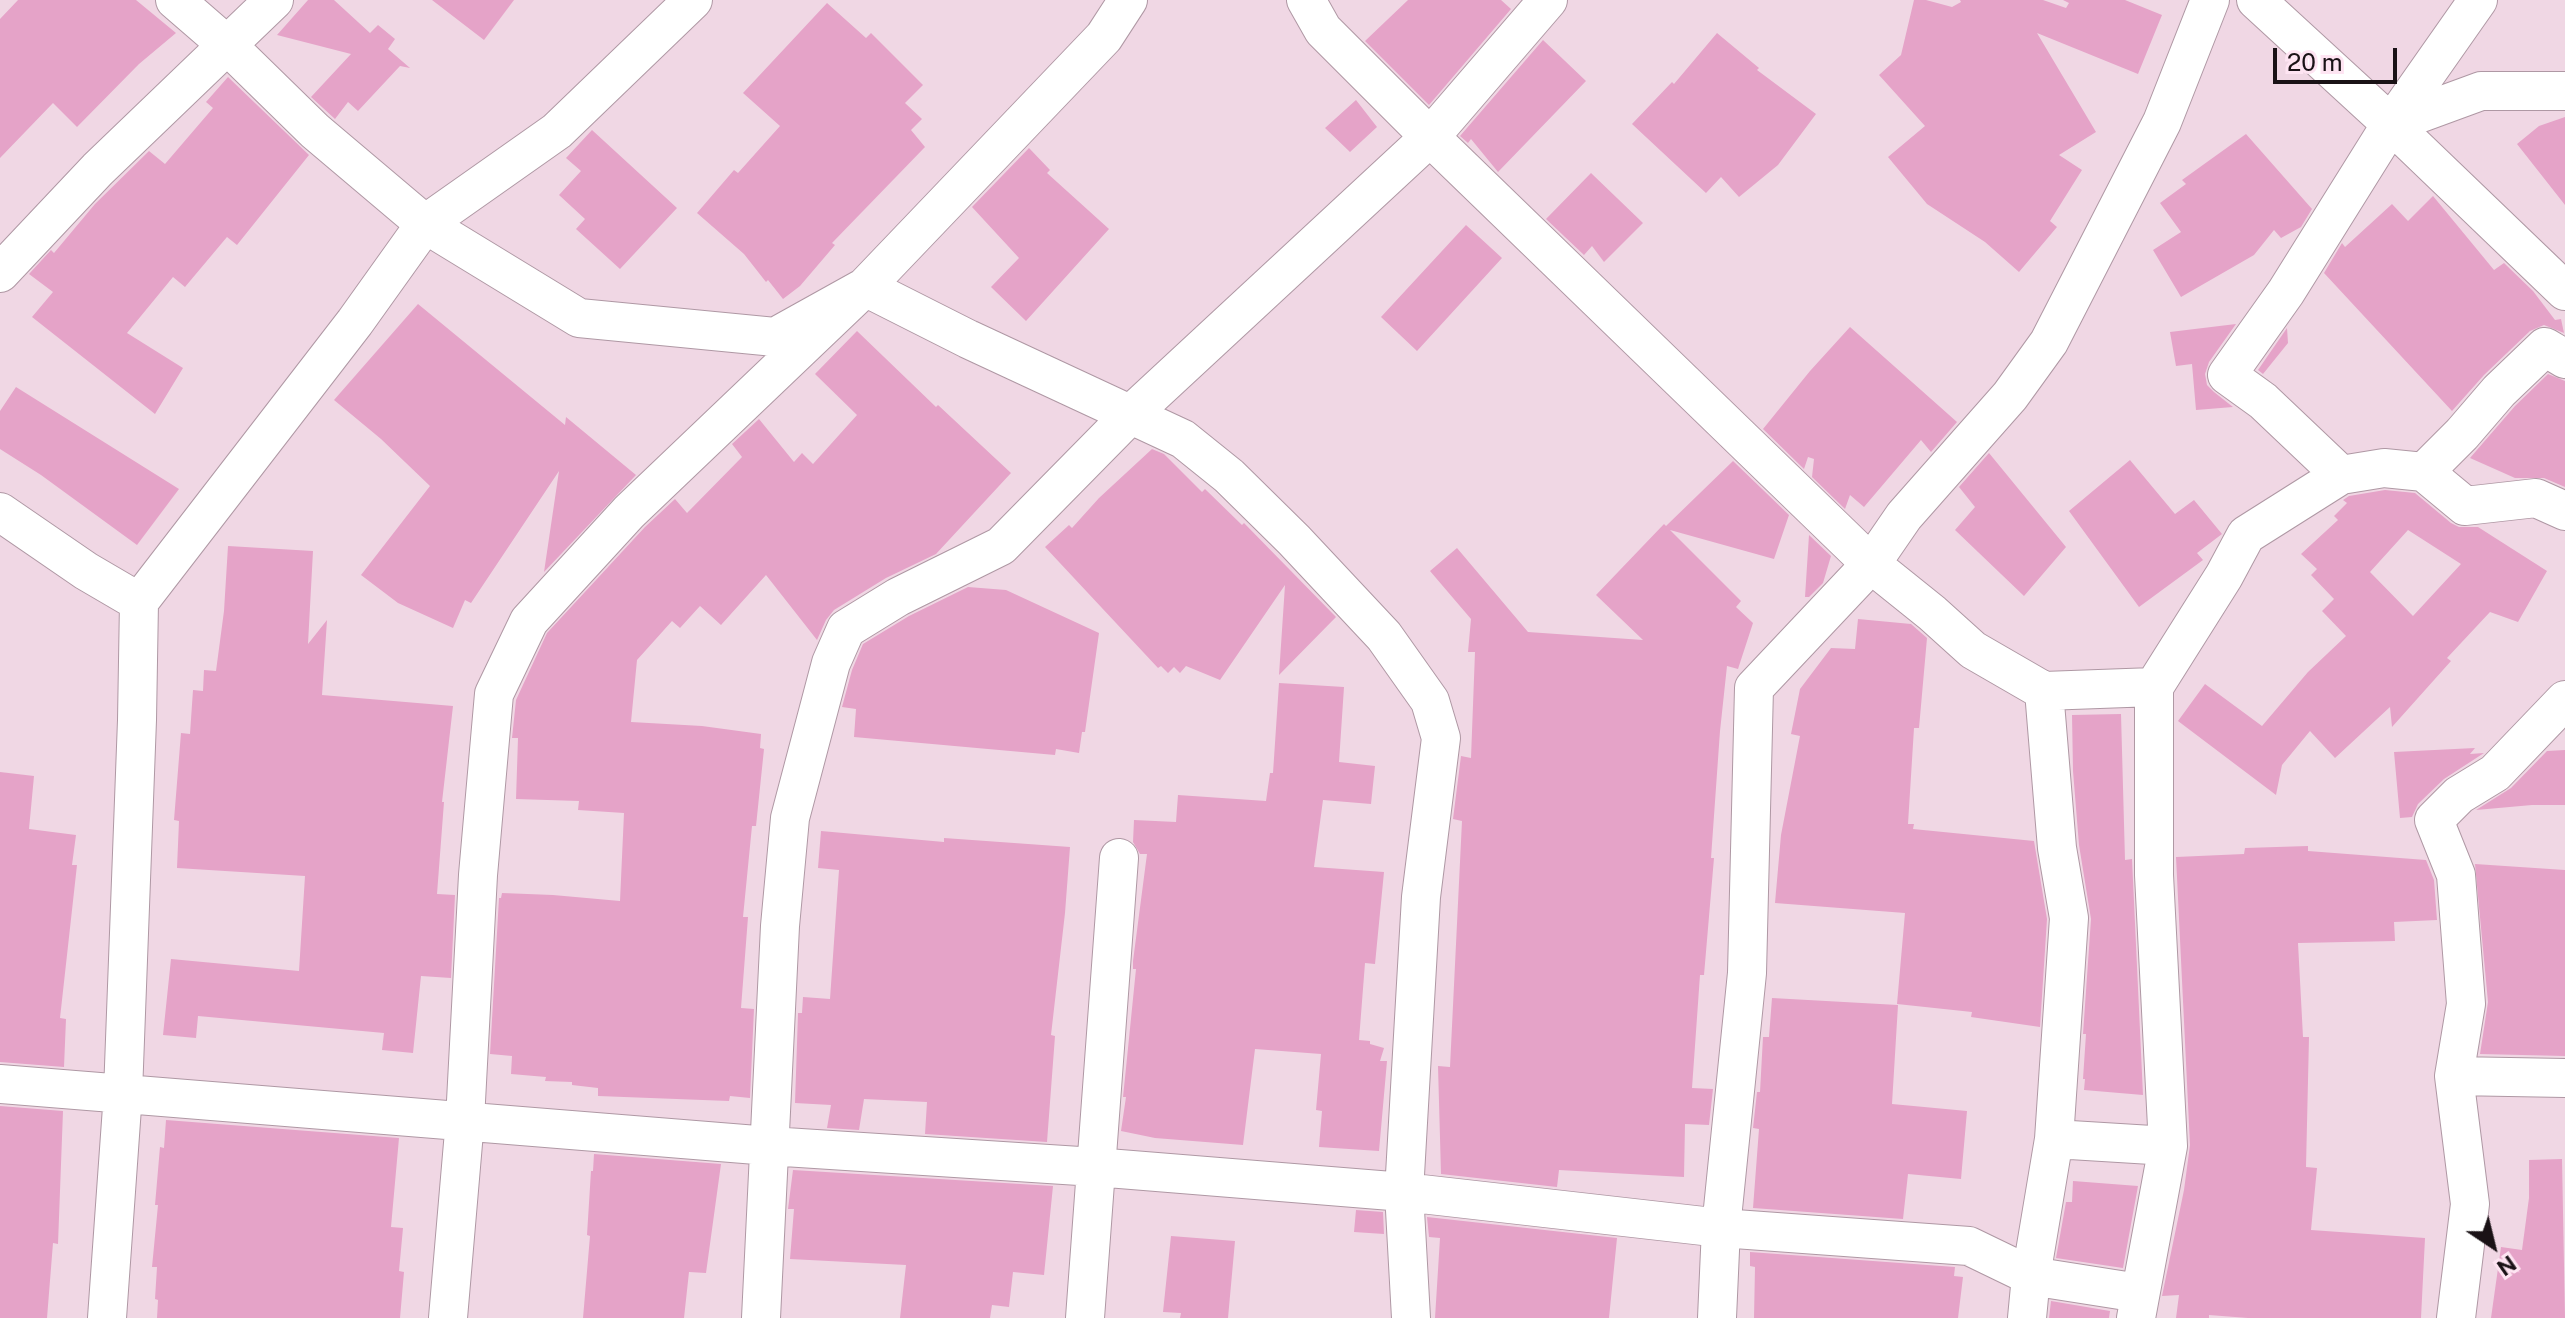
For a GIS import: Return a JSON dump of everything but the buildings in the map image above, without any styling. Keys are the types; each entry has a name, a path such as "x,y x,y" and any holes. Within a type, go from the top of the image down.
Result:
{"street":[{"path":"175,0 227,45 315,131 425,224 579,318 775,337 865,287"},
{"path":"0,273 98,169 274,0"},
{"path":"107,1318 123,1093 139,602 355,322 425,224 557,131 693,0"},
{"path":"448,1318 465,1120 478,875 494,694 529,621 629,512 865,287 1104,37 1128,0"},
{"path":"1306,0 1323,30 1430,137 1871,564 1973,650 2044,691 2154,687"},
{"path":"761,1318 780,926 790,818 831,663 846,629 898,597 1001,546 1129,416 1430,137 1548,0"},
{"path":"1717,1318 1721,1228 1747,973 1754,688 1871,564 1904,516 2010,396 2049,342 2162,122 2210,0"},
{"path":"2256,0 2565,291"},
{"path":"2341,475 2263,401 2227,375 2286,292 2391,124 2478,0"},
{"path":"2391,124 2481,91 2565,91"},
{"path":"865,287 1129,416 1183,439 1229,476 1384,636 1430,701 1441,738 1421,897 1404,1192 1411,1318"},
{"path":"2424,472 2499,391 2545,347 2565,359"},
{"path":"0,1084 769,1146 1095,1167 1404,1192 1721,1228 1969,1246 2031,1276 2137,1306 2168,1146 2154,875 2154,687 2224,576 2246,535 2341,475 2384,468 2424,472 2465,506 2536,498 2565,511"},
{"path":"0,512 86,571 139,602"},
{"path":"2027,1318 2054,1139 2069,918 2057,848 2044,691"},
{"path":"2456,1318 2470,1204 2454,1076 2466,1004 2456,875 2434,820 2459,795 2495,773 2565,700"},
{"path":"1085,1318 1119,858"},
{"path":"2454,1076 2565,1078"},
{"path":"2054,1139 2168,1146"}]}
